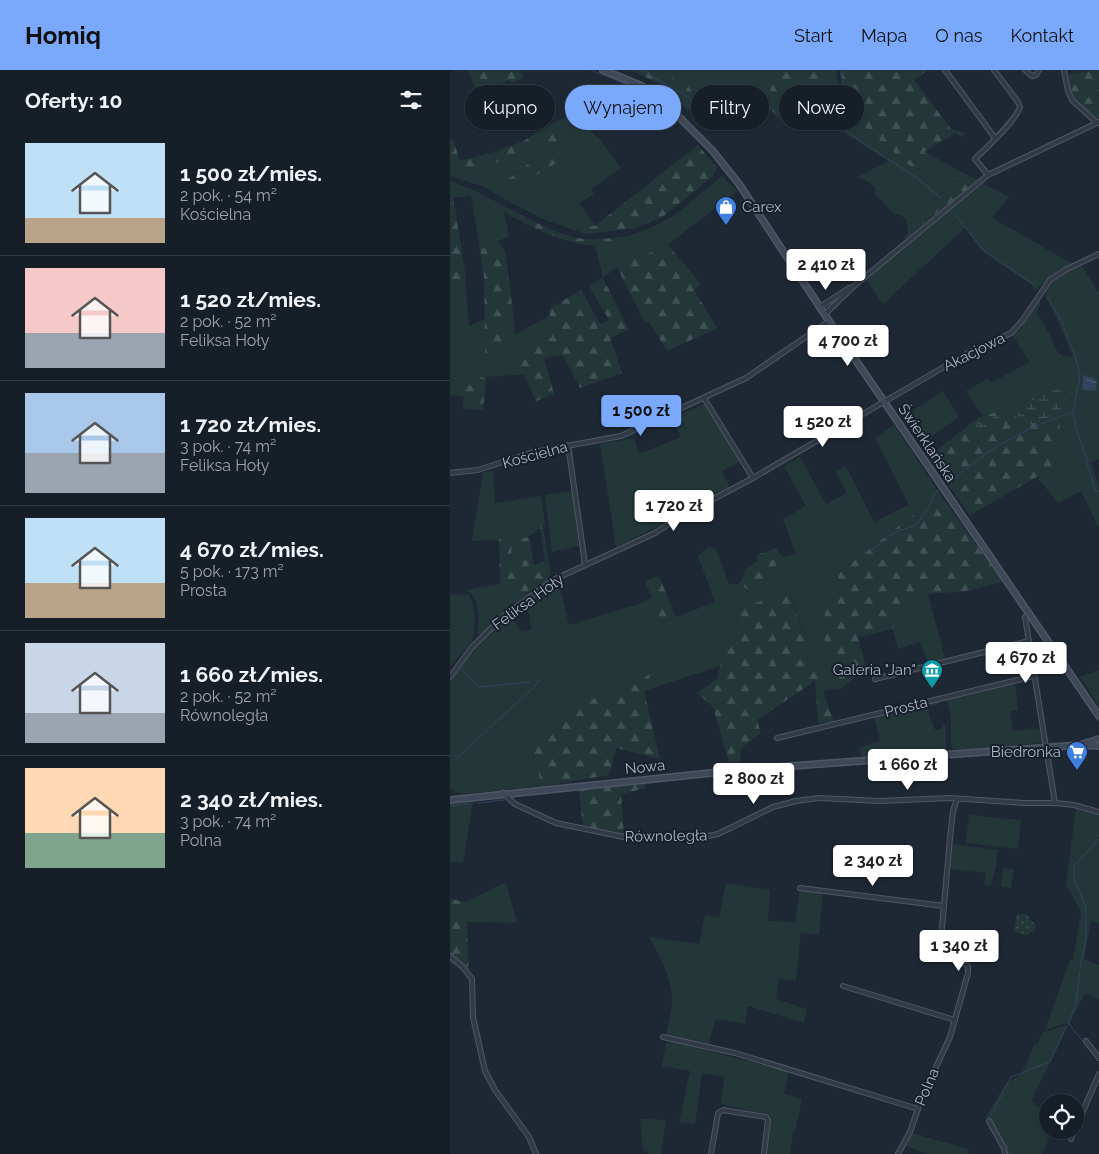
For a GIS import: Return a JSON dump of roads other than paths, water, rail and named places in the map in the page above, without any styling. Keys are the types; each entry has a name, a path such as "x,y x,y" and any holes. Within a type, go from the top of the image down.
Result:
{"main road":[{"name":"Świerklańska","path":"603,70 642,86 666,104 712,150 739,184 829,321 1099,717"},
{"name":"Nowa","path":"1081,745 1099,739"},
{"name":"Nowa","path":"450,800 503,793 750,769 1081,745 1099,746"}],"street":[{"path":"945,70 995,138"},
{"path":"988,175 975,159 1020,107 994,70"},
{"path":"1025,70 1034,76 1039,70"},
{"path":"825,314 854,286 988,175 1098,122 1072,100 1068,91 1064,70"},
{"name":"Akacjowa","path":"884,401 968,353 1011,333 1019,326 1055,275 1099,254"},
{"path":"820,307 854,286"},
{"name":"Kościelna","path":"450,472 478,470 534,452 621,436 746,378 829,321"},
{"path":"704,398 753,478"},
{"name":"Feliksa Hoły","path":"450,677 472,647 505,615 553,580 655,533 678,518 753,478 884,401"},
{"path":"568,445 585,564"},
{"path":"1025,617 1055,803"},
{"path":"875,679 1028,641"},
{"name":"Prosta","path":"777,738 1034,676"},
{"name":"Równoległa","path":"503,793 515,804 556,823 624,837 708,836 718,834 773,807 808,799 831,798 880,801 956,799 1055,803 1074,805 1099,812"},
{"name":"Polna","path":"898,1154 910,1132 946,1045 969,969 965,962 942,947 950,838 956,799"},
{"path":"800,888 944,906"},
{"path":"450,956 472,978 473,1017 485,1071 495,1090 526,1133 536,1154"},
{"path":"843,986 955,1020"},
{"path":"663,1037 736,1053 918,1109"},
{"path":"1086,1041 1099,1058"},
{"path":"1084,1109 1099,1074"},
{"path":"711,1154 718,1113 724,1110 766,1117 768,1120 764,1154"},
{"path":"989,1121 1004,1148 1004,1154"}],"water":[{"path":"1083,375 1097,381 1096,390 1082,389"}],"waterway":[{"path":"591,70 627,85"},
{"path":"641,70 691,99"},
{"path":"840,70 843,85"},
{"path":"844,130 917,178 941,198"},
{"path":"954,213 984,251 1035,285"},
{"path":"1048,297 1062,322 1074,352 1080,375 1073,412 1096,492 1099,491"},
{"path":"953,480 994,448 1040,424 1073,412"},
{"path":"872,550 893,533 916,525 930,505 934,493 938,491"},
{"path":"461,669 479,687 530,682"},
{"path":"456,759 536,685 539,680"},
{"path":"478,803 504,800"},
{"path":"450,806 470,804"},
{"path":"1080,968 1086,938 1086,907 1074,879 1074,866 1099,839"},
{"path":"1068,1024 1076,1004 1080,971"},
{"path":"1068,1023 1099,1061"},
{"path":"990,1117 1011,1077 1050,1062 1066,1027"},
{"path":"991,1119 1006,1147"}],"place":[{"name":"Carex","path":"726,226"},
{"name":"Galeria \"Jan\"","path":"932,689"},
{"name":"Biedronka","path":"1077,771"}]}
